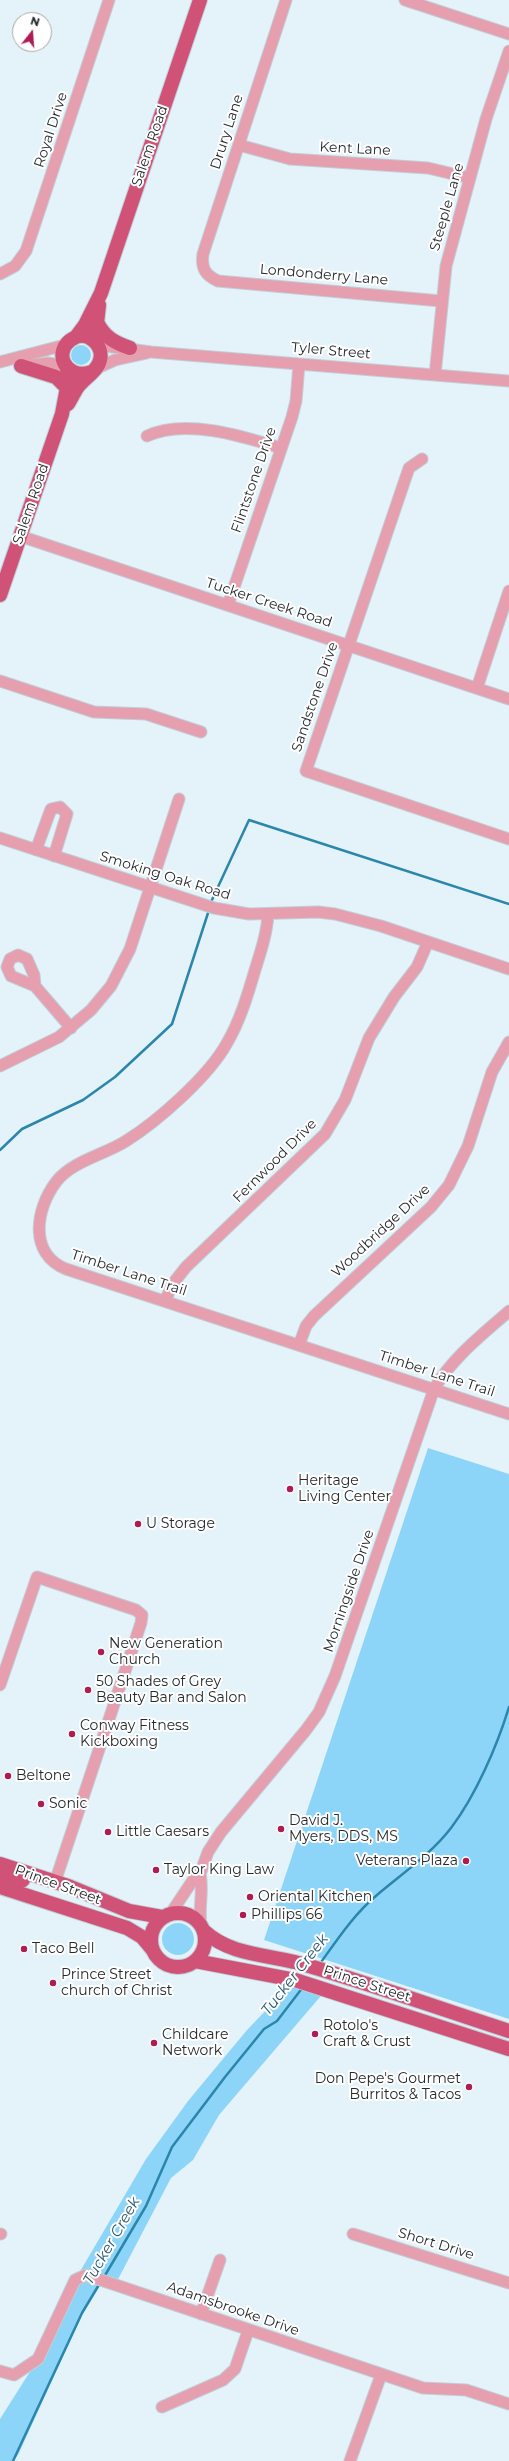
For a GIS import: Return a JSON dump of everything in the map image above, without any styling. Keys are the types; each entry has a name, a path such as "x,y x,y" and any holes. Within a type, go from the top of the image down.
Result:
{"main road":[{"name":"Salem Road","path":"71,341 85,325 101,293 200,0"},
{"name":"Salem Road","path":"97,343 97,322 101,293"},
{"path":"97,322 102,332 107,336 130,348"},
{"path":"89,338 97,343 100,360 93,371 78,374 67,367 62,357 71,341 89,338"},
{"path":"21,366 56,377 67,388"},
{"name":"Salem Road","path":"0,591 62,414 67,388 67,367"},
{"name":"Salem Road","path":"62,414 77,389 93,371"},
{"name":"Prince Street","path":"0,1864 49,1880 129,1912 166,1915"},
{"path":"2,1884 17,1884 45,1891 49,1880"},
{"name":"Prince Street","path":"2,1884 127,1928 142,1937 152,1949"},
{"path":"186,1914 202,1928 204,1948 195,1961 183,1966 168,1965 160,1960 152,1949 151,1934 155,1924 166,1915 186,1914"},
{"name":"Prince Street","path":"202,1928 217,1942 231,1949 306,1964 509,2031"},
{"name":"Prince Street","path":"195,1961 295,1980 509,2049"}],"street":[{"name":"Royal Drive","path":"0,274 14,266 26,252 109,0"},
{"name":"Drury Lane","path":"206,274 201,262 203,254 286,0"},
{"path":"405,0 509,34"},
{"name":"Steeple Lane","path":"435,375 441,301 446,266 486,119 509,51"},
{"name":"Kent Lane","path":"239,145 290,159 428,168 470,178"},
{"name":"Londonderry Lane","path":"206,274 218,281 441,301"},
{"path":"0,363 71,341"},
{"name":"Tyler Street","path":"97,343 121,350 130,348 151,352 509,381"},
{"name":"Tyler Street","path":"93,371 114,360 151,352"},
{"path":"0,363 21,366 48,363 67,367"},
{"name":"Flintstone Drive","path":"228,605 296,401 299,364"},
{"path":"147,436 160,430 173,429 216,432 248,438 281,448"},
{"name":"Sandstone Drive","path":"422,459 408,468 306,771 509,839"},
{"name":"Tucker Creek Road","path":"20,536 509,699"},
{"path":"477,688 509,591"},
{"path":"0,681 94,712 146,714 201,732"},
{"path":"0,1066 46,1045 71,1028 91,1010 119,974 130,949 179,799"},
{"path":"36,850 51,809 60,807 67,814 54,856"},
{"name":"Smoking Oak Road","path":"0,838 214,908 232,912 268,914 318,912 335,914 364,921 509,969"},
{"name":"Timber Lane Trail","path":"268,914 267,930 243,1006 227,1044 210,1068 137,1134 112,1149 80,1164 60,1177 47,1198 41,1216 39,1240 44,1252 54,1263 66,1269 166,1300 509,1414"},
{"name":"Fernwood Drive","path":"166,1300 171,1286 186,1267 325,1134 345,1100 369,1038 394,996 417,967 428,942"},
{"path":"35,986 71,1028"},
{"name":"Woodbridge Drive","path":"299,1345 306,1326 314,1316 422,1216 449,1185 468,1146 492,1072 509,1042"},
{"name":"Morningside Drive","path":"166,1915 193,1880 200,1874 208,1852 221,1832 319,1712 335,1676 434,1389 445,1371 455,1359 509,1311"},
{"path":"0,1685 37,1577 140,1613 141,1623 49,1880"},
{"name":"Morningside Drive","path":"200,1874 202,1883 199,1911 202,1928"},
{"name":"Short Drive","path":"353,2234 509,2283"},
{"path":"202,2314 220,2260"},
{"name":"Adamsbrooke Drive","path":"0,2371 14,2375 38,2359 74,2280 86,2275 202,2314 248,2332 423,2388 466,2390 509,2404"},
{"path":"162,2407 223,2380 235,2369 248,2332"},
{"path":"350,2461 381,2375"}],"shaded area":[{"path":"81,345 88,348 91,355 88,362 81,365 74,362 71,355 74,348"},
{"path":"428,1448 509,1474 509,2019 264,1940"},
{"path":"181,1923 187,1925 192,1930 194,1939 192,1948 187,1953 175,1955 169,1953 164,1948 162,1936 164,1930 169,1925"},
{"path":"295,1980 326,1990 219,2115 193,2160 171,2178 115,2285 103,2281 83,2313 18,2455 13,2461 0,2461 0,2419 38,2359 75,2280 146,2159 188,2101 247,2030"}],"waterway":[{"path":"211,902 249,820 509,904"},
{"path":"0,1150 22,1129 83,1100 115,1077 172,1024 208,913"},
{"name":"Tucker Creek","path":"319,1965 361,1910 426,1855 451,1828 469,1801 485,1770 509,1707"},
{"name":"Tucker Creek","path":"104,2277 146,2206 172,2147 225,2077 264,2029 277,2021 303,1987"},
{"name":"Tucker Creek","path":"13,2461 82,2313 100,2283"}],"place":[{"name":"Heritage Living Center","path":"290,1489"},
{"name":"U Storage","path":"138,1524"},
{"name":"New Generation Church","path":"101,1652"},
{"name":"50 Shades of Grey Beauty Bar and Salon","path":"88,1690"},
{"name":"Conway Fitness Kickboxing","path":"72,1734"},
{"name":"Beltone","path":"8,1776"},
{"name":"Sonic","path":"41,1804"},
{"name":"David J. Myers, DDS, MS","path":"281,1829"},
{"name":"Little Caesars","path":"108,1832"},
{"name":"Veterans Plaza","path":"466,1861"},
{"name":"Taylor King Law","path":"156,1870"},
{"name":"Oriental Kitchen","path":"250,1897"},
{"name":"Phillips 66","path":"243,1915"},
{"name":"Taco Bell","path":"24,1949"},
{"name":"Prince Street church of Christ","path":"53,1983"},
{"name":"Rotolo's Craft & Crust","path":"315,2034"},
{"name":"Childcare Network","path":"154,2043"},
{"name":"Don Pepe's Gourmet Burritos & Tacos","path":"469,2087"}]}
